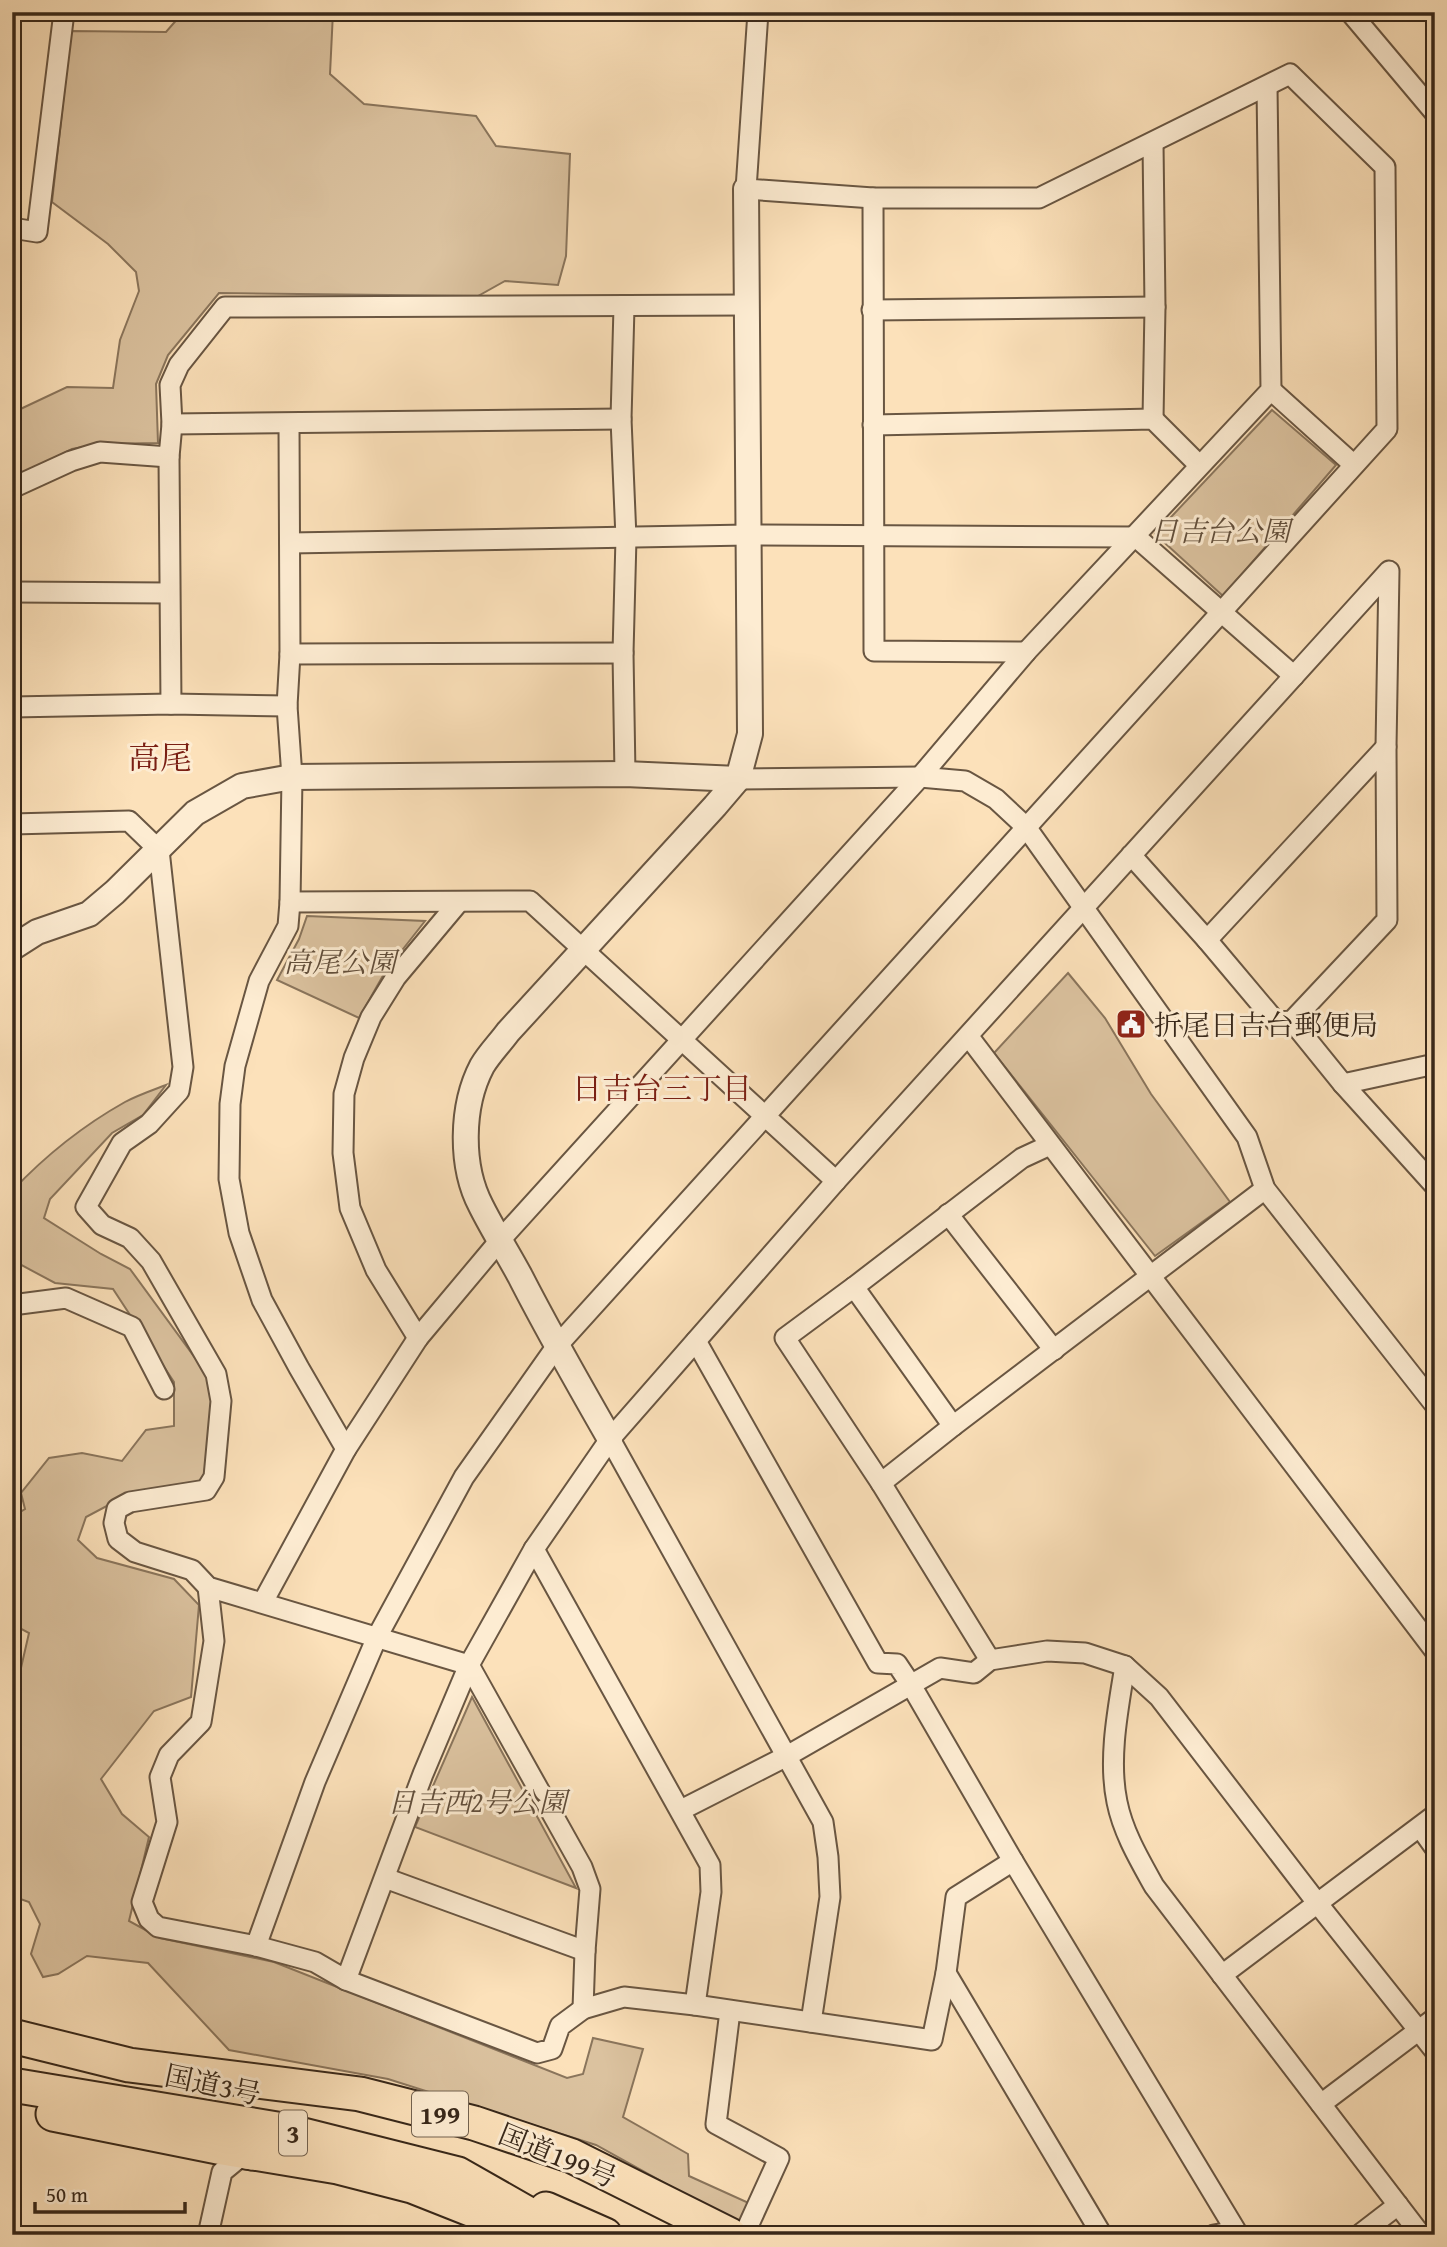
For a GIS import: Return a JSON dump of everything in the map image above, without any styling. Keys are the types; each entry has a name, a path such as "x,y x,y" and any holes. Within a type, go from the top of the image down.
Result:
{"highway":[{"path":"12,2036 129,2065"},
{"name":"国道3号","path":"12,2051 129,2065 349,2113 469,2144 565,2175 685,2235"},
{"name":"国道199号","path":"129,2065 360,2094 474,2123 572,2156 730,2235"},
{"name":"国道3号","path":"12,2085 282,2130 458,2174 565,2235"},
{"path":"23,2109 338,2168 412,2186 525,2232"},
{"name":"国道199号","path":"458,2174 605,2235"}],"street":[{"path":"12,228 37,232 64,12"},
{"path":"758,12 746,189 750,734 738,779 508,1032 482,1066 469,1103 466,1146 471,1180 480,1205 501,1239 556,1347 823,1822 830,1897 811,2022"},
{"path":"1350,12 1435,113"},
{"path":"257,1946 315,1782 377,1637 464,1477 556,1347 1387,429 1385,167 1290,74 1039,198 873,198 746,189"},
{"path":"263,1602 346,1449 418,1338 501,1239 920,777 1026,652 1271,390 1267,87"},
{"path":"1153,143 1153,419 1199,465"},
{"path":"873,198 874,651 1026,652"},
{"path":"171,704 170,385 179,365 225,307 747,305"},
{"path":"624,307 621,419 626,538 623,653 625,775"},
{"path":"872,310 1155,307"},
{"path":"1271,390 1354,465"},
{"path":"172,424 621,419"},
{"path":"873,425 1153,419"},
{"path":"289,424 290,654 287,706 292,777 290,902 288,926 259,981 235,1066 230,1104 229,1179 239,1233 262,1300 346,1449"},
{"path":"12,488 71,461 100,452 169,457"},
{"path":"290,543 748,535 1136,537 1294,676"},
{"path":"346,1980 423,1774 469,1665 534,1549 610,1439 836,1181 1085,909 1131,855 1389,571 1387,920 1292,1021 1276,1022 1131,855"},
{"path":"12,592 169,593"},
{"path":"290,654 623,653"},
{"path":"12,707 171,704 287,706"},
{"path":"1207,940 1386,747"},
{"path":"12,948 37,932 89,914 195,813 242,786 292,777 625,775 738,779 920,777 965,781 996,799 1026,827 1247,1137 1265,1189 1435,1405"},
{"path":"12,824 129,821 159,850 183,1067 179,1091 149,1124 122,1143 86,1206 102,1225 130,1238 151,1261 216,1374 221,1401 214,1477 206,1490 130,1502 117,1509 114,1524 118,1539 135,1552 192,1570 208,1587 469,1665 582,1867 590,1889 583,2009"},
{"path":"290,902 530,901 836,1181"},
{"path":"418,1338 376,1270 349,1208 343,1153 344,1094 354,1058 371,1017 396,977 458,903"},
{"path":"1292,1021 1343,1084 1431,1177"},
{"path":"968,1037 1435,1651"},
{"path":"1343,1084 1435,1064"},
{"path":"990,1660 881,1483 785,1338 1022,1158 1049,1145"},
{"path":"881,1483 1265,1189"},
{"path":"948,1214 1054,1350"},
{"path":"854,1287 953,1426"},
{"path":"12,1305 66,1298 132,1327 164,1390"},
{"path":"696,1341 878,1663 897,1664 911,1685 1013,1861 1236,2231 1214,2235"},
{"path":"534,1549 710,1865 711,1892 695,2005"},
{"path":"208,1587 214,1641 201,1721 169,1755 160,1777 167,1822 142,1902 149,1919 158,1927 257,1946 316,1962 346,1980 537,2053 552,2049 560,2026 583,2009 624,1997 932,2040 946,1973 957,1897 1013,1861"},
{"path":"681,1810 787,1756 940,1668 974,1673 990,1660 1021,1654 1064,1651 1085,1653 1125,1666 1159,1697 1435,2051"},
{"path":"1125,1666 1114,1760 1116,1801 1130,1843 1154,1886 1421,2235"},
{"path":"1222,1975 1427,1821 1435,1848"},
{"path":"385,1878 585,1951"},
{"path":"946,1973 1102,2235"},
{"path":"730,2011 716,2124 779,2158 744,2235"},
{"path":"1321,2104 1435,2018"},
{"path":"23,2109 77,2131 207,2155 222,2172"},
{"path":"208,2235 222,2172 239,2158 340,2177 453,2213 525,2232"},
{"path":"1359,2235 1398,2205"}],"green space":[{"path":"181,12 333,12 330,74 364,104 476,116 496,146 570,154 566,256 558,285 505,281 478,296 219,293 168,355 156,384 158,443 100,444 72,449 12,480 12,413 67,387 113,388 120,340 139,291 136,272 108,244 52,202 71,31 166,32"},
{"name":"日吉台公園","path":"1272,410 1336,465 1223,596 1155,534"},
{"name":"高尾公園","path":"307,916 425,921 385,972 359,1018 277,980 299,939"},
{"path":"1068,973 1105,1018 1151,1094 1230,1202 1155,1256 994,1053"},
{"path":"166,1085 143,1115 112,1133 50,1199 44,1218 130,1269 209,1377 212,1402 204,1477 193,1485 133,1492 86,1517 78,1540 97,1558 174,1579 199,1605 191,1697 154,1711 101,1779 122,1814 149,1837 129,1921 160,1938 274,1962 567,2078 583,2074 593,2038 643,2049 623,2117 688,2154 689,2176 762,2209 753,2232 596,2145 388,2079 229,2050 148,1963 87,1956 58,1974 43,1977 31,1954 40,1924 29,1902 12,1896 12,1707 29,1633 12,1624 12,1596 17,1582 12,1575 12,1517 25,1509 21,1493 49,1458 82,1453 122,1461 146,1430 174,1426 174,1382 113,1289 55,1283 12,1260 12,1191 80,1131 130,1099"},
{"name":"日吉西2号公園","path":"472,1697 576,1888 415,1827"}],"place":[{"name":"折尾日吉台郵便局","path":"1131,1024"}],"district":[{"name":"高尾","path":"160,757"},
{"name":"日吉台三丁目","path":"662,1088"}]}
